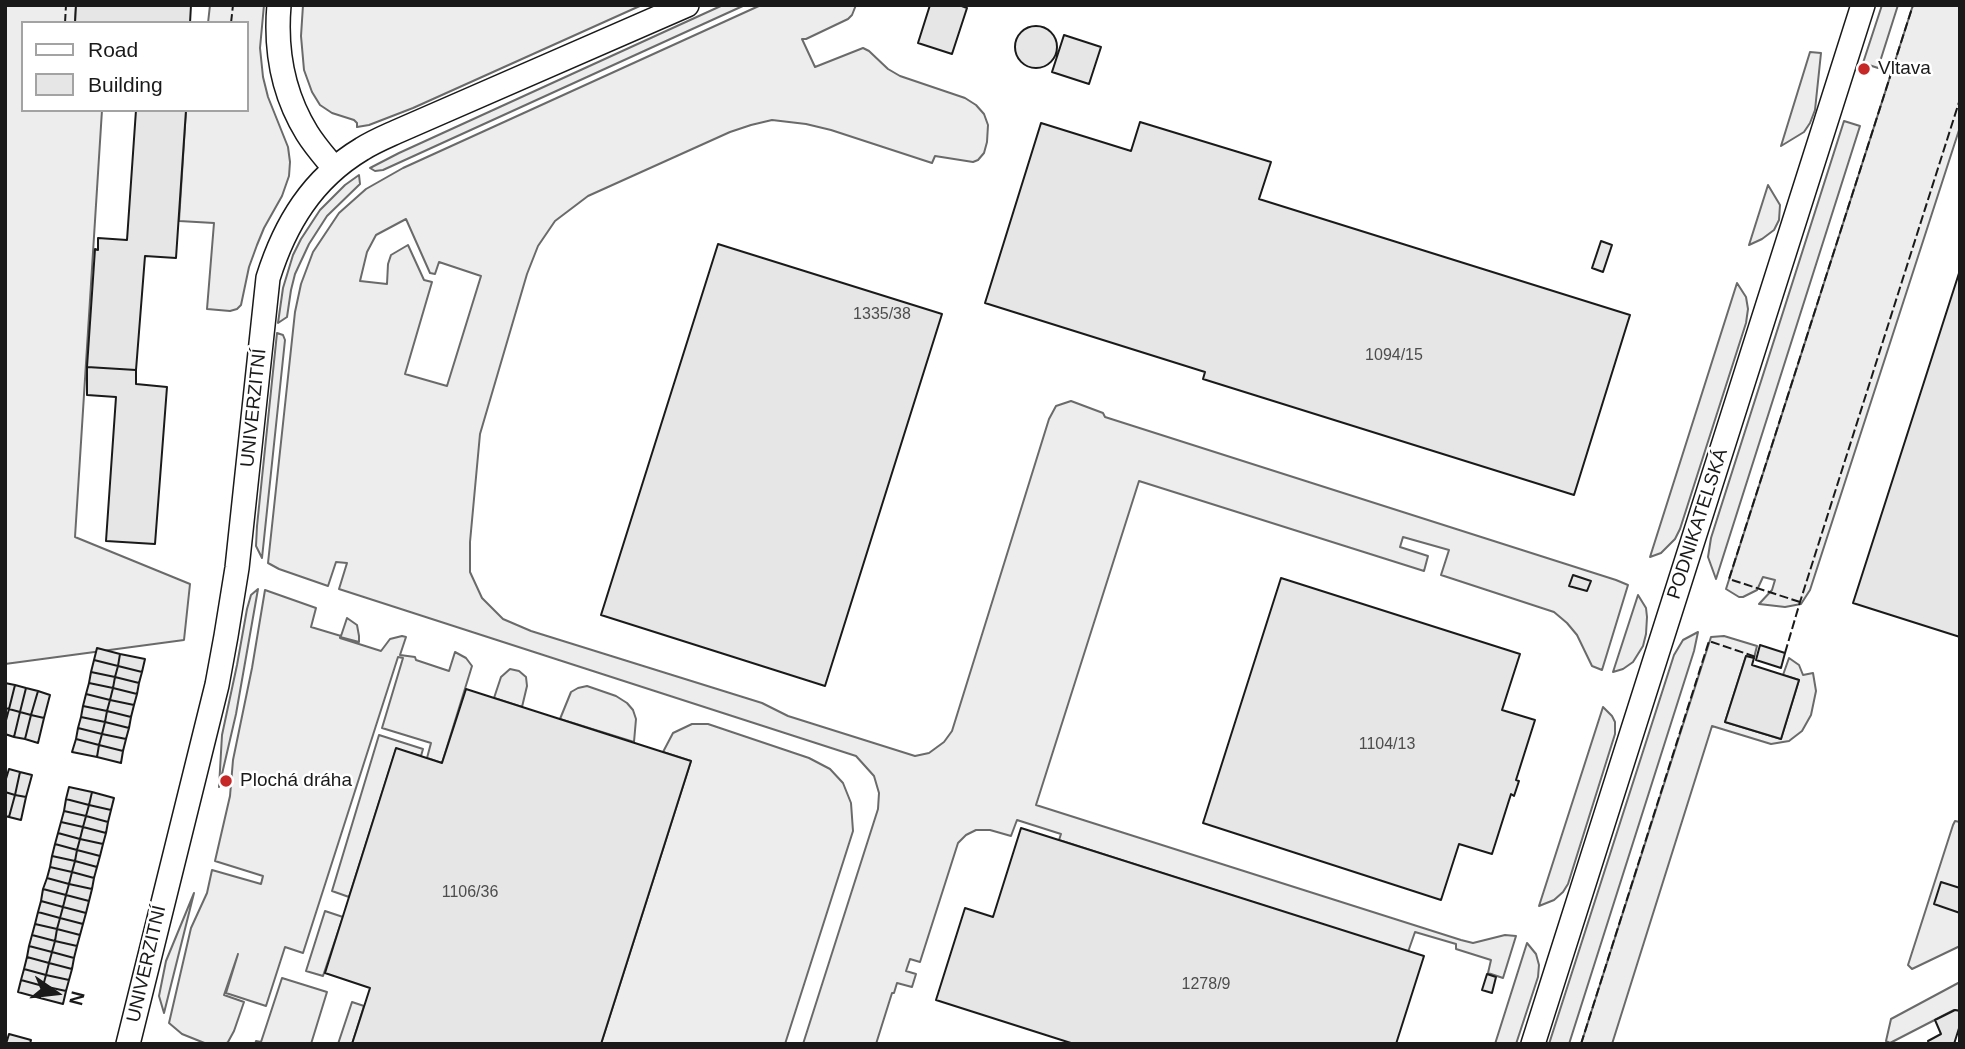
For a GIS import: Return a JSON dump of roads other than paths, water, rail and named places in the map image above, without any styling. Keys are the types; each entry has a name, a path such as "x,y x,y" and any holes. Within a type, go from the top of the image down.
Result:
{"street":[{"path":"279,5 280,65 288,97 308,134 334,169"},
{"name":"UNIVERZITNÍ","path":"128,1044 217,685 237,568 268,278 277,249 289,224 311,192 334,169 361,149 687,5"},
{"name":"PODNIKATELSKÁ","path":"1533,1044 1863,5"}],"place":[{"name":"Vltava","path":"1864,69"},
{"name":"Plochá dráha","path":"226,781"}]}
